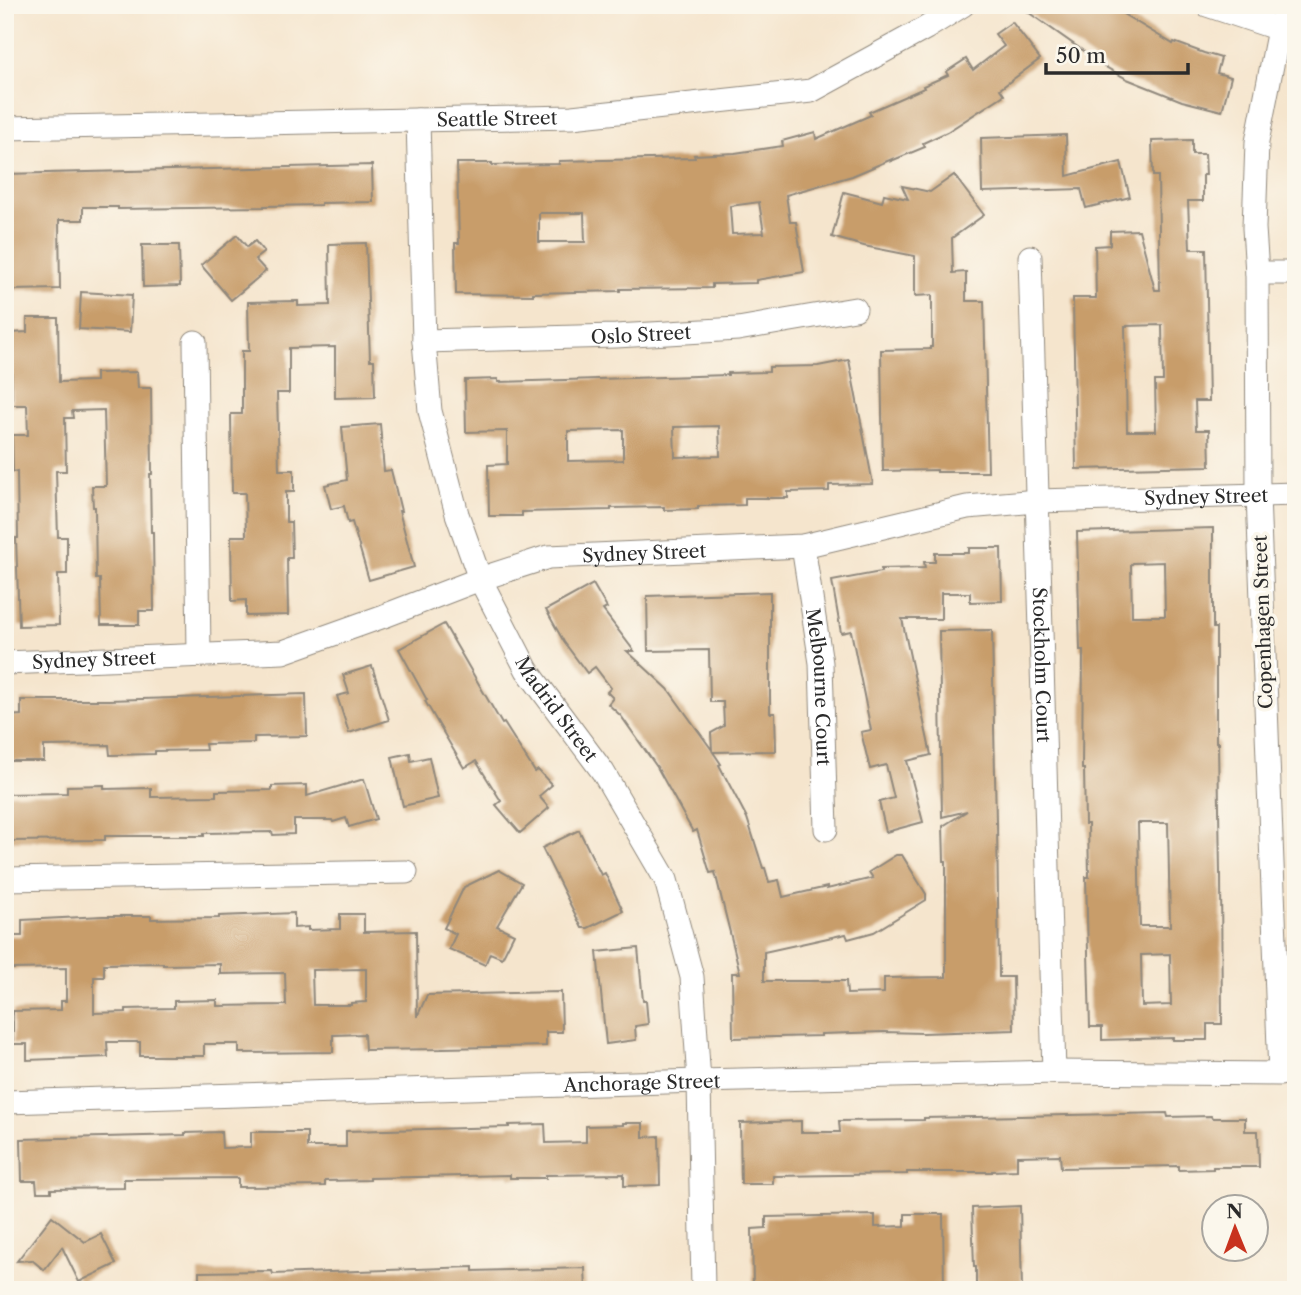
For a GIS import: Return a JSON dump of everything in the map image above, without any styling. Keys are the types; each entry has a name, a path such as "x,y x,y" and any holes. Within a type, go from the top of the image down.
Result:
{"street":[{"name":"Seattle Street","path":"5,128 572,117 811,90 963,5"},
{"path":"1207,5 1288,31"},
{"name":"Copenhagen Street","path":"1280,1074 1258,495 1254,228 1257,142 1288,31 1287,5"},
{"name":"Madrid Street","path":"418,120 424,341 430,411 457,514 480,579 527,670 603,772 666,880 692,977 699,1081 703,1290"},
{"name":"Stockholm Court","path":"1030,257 1054,1072"},
{"path":"1256,273 1296,272"},
{"name":"Oslo Street","path":"424,341 616,336 738,329 855,309"},
{"path":"195,342 199,654"},
{"name":"Sydney Street","path":"5,663 283,652 480,579 548,557 803,546 967,507 1037,501 1296,494"},
{"name":"Melbourne Court","path":"803,546 821,663 826,829"},
{"path":"5,879 406,872"},
{"name":"Anchorage Street","path":"5,1102 1054,1072 1280,1074"}],"building":[{"path":"1018,5 1108,5 1173,44 1174,42 1221,58 1217,73 1231,77 1222,111 1182,101 1127,79 1095,61"},
{"path":"1012,22 1040,59 1000,89 1004,95 947,132 923,143 925,147 852,176 786,195 790,222 796,222 804,272 756,280 756,283 712,284 712,288 620,289 533,295 456,294 455,243 459,243 457,163 559,164 559,161 695,158 694,155 735,153 783,146 782,141 815,132 816,139 924,88 923,86 948,75 946,72 966,59 973,70 1004,46 995,34","holes":["759,202 764,233 732,234 730,206","539,213 584,213 585,242 539,242"]},
{"path":"1066,135 1067,176 1121,162 1130,197 1086,208 1081,189 982,192 981,138"},
{"path":"1192,140 1192,154 1205,154 1203,201 1188,201 1190,249 1206,249 1209,401 1195,401 1196,430 1209,430 1210,466 1076,469 1073,298 1096,298 1095,246 1110,245 1110,231 1139,230 1155,290 1160,290 1158,176 1153,176 1152,141","holes":["1162,325 1163,381 1155,381 1156,431 1127,431 1125,326"]},
{"path":"372,165 373,202 264,207 83,207 83,220 59,220 60,289 12,290 11,221 6,221 5,174"},
{"path":"954,175 984,215 952,238 953,273 966,272 966,301 984,301 988,472 883,471 881,350 932,347 932,295 915,296 915,256 832,237 844,192 882,202 884,194 908,199 902,186 930,192"},
{"path":"237,235 247,247 255,241 264,252 255,259 266,271 231,300 201,265"},
{"path":"366,243 370,360 374,360 375,397 335,398 335,347 289,348 289,393 277,393 279,470 294,470 294,492 286,492 286,522 291,522 292,558 287,558 288,615 246,616 246,600 232,601 231,536 246,536 245,493 232,493 231,414 242,414 242,351 249,351 248,302 298,301 298,306 330,305 329,244"},
{"path":"142,245 179,245 180,286 143,287"},
{"path":"81,292 132,295 130,332 79,329"},
{"path":"27,318 58,318 59,382 96,381 96,373 137,372 138,388 151,388 150,474 154,611 139,611 139,625 101,625 92,486 106,486 104,410 72,411 73,418 65,418 66,471 56,471 58,537 67,537 67,574 58,574 59,625 19,626 17,471 13,472 12,435 28,435 27,405 12,405 11,333 27,332"},
{"path":"849,360 873,484 829,485 829,491 788,492 788,498 745,498 745,505 698,506 698,509 611,508 522,512 522,516 489,516 488,465 507,464 507,431 466,432 465,380 498,379 498,382 728,375 769,372 769,367 818,366","holes":["719,426 720,456 675,457 674,427","623,430 623,460 568,461 568,431"]},
{"path":"380,424 384,471 391,470 414,567 369,580 352,522 348,523 344,506 331,509 325,485 347,480 342,427"},
{"path":"1213,528 1222,1024 1207,1024 1207,1040 1102,1040 1102,1027 1090,1027 1086,877 1089,877 1088,824 1085,824 1082,769 1083,650 1080,650 1077,532","holes":["1164,562 1165,616 1132,616 1131,565","1138,823 1168,823 1170,926 1140,926","1170,954 1171,1005 1142,1006 1141,955"]},
{"path":"969,548 1001,548 1002,601 970,602 970,593 941,593 941,619 902,619 931,755 907,761 923,822 886,832 879,802 894,798 886,765 870,769 861,732 871,730 851,631 841,633 832,581 881,572 881,569 925,568 924,562 935,562 935,553 969,553"},
{"path":"593,584 607,608 603,610 634,651 627,651 668,689 712,750 711,733 724,726 723,702 710,702 709,650 648,651 647,596 770,592 770,713 775,713 776,751 713,752 747,818 769,882 779,880 783,897 827,889 873,878 869,872 896,855 902,855 926,894 926,900 874,932 848,939 846,934 764,952 764,981 846,981 847,994 884,993 884,978 946,977 946,861 943,826 967,811 942,817 939,631 992,630 999,977 1013,977 1014,1030 733,1038 732,973 740,973 715,872 710,873 697,830 693,832 657,767 621,716 608,704 613,698 607,692 611,688 595,667 587,673 564,642 546,610"},
{"path":"444,624 502,724 504,723 535,772 538,770 552,785 539,796 549,808 520,833 496,805 501,801 476,761 464,768 425,701 427,700 399,649"},
{"path":"372,666 389,720 349,733 337,696 349,693 343,675"},
{"path":"306,694 307,736 254,737 254,743 205,744 206,750 155,751 155,754 110,755 109,745 44,746 44,761 9,761 8,716 21,715 21,700"},
{"path":"410,753 411,761 429,757 438,798 403,806 392,757"},
{"path":"364,779 376,819 349,827 346,818 333,822 294,820 294,834 204,833 204,836 105,836 105,840 7,841 6,794 67,793 67,786 104,785 104,789 151,788 151,797 216,796 216,791 272,790 272,786 307,785 307,796"},
{"path":"579,830 601,875 605,873 623,911 588,928 582,928 542,848"},
{"path":"499,870 522,883 497,926 514,934 502,958 490,953 485,965 449,949 456,934 444,928 464,887"},
{"path":"294,913 294,928 308,927 308,930 340,929 340,914 364,914 364,932 416,931 417,1017 427,995 561,992 562,1032 546,1032 546,1046 365,1050 364,1034 333,1035 333,1052 239,1053 239,1044 204,1044 204,1056 140,1056 140,1042 107,1042 108,1057 27,1060 27,1044 13,1044 13,1011 61,1010 61,1001 66,1001 66,968 10,969 9,936 22,936 22,920 103,916 151,916 151,919","holes":["104,964 220,964 220,974 285,973 286,1005 217,1006 217,1000 174,1001 174,1008 94,1013 94,977 104,977","366,969 366,1002 351,1005 313,1005 312,970"]},
{"path":"638,948 648,1024 635,1026 636,1040 606,1044 597,952"},
{"path":"1167,1113 1168,1117 1245,1118 1245,1131 1258,1131 1259,1167 1179,1170 1179,1166 1061,1168 1060,1155 1017,1156 1017,1170 773,1176 773,1184 741,1184 740,1123 801,1121 801,1132 840,1132 839,1121"},
{"path":"643,1123 643,1137 659,1136 660,1185 624,1186 624,1174 546,1175 546,1178 510,1178 510,1175 370,1178 325,1181 325,1186 238,1187 238,1178 124,1179 124,1188 51,1189 51,1192 37,1192 36,1181 22,1181 21,1139 221,1132 222,1148 251,1147 251,1132 307,1132 307,1147 346,1147 346,1131 545,1124 546,1143 586,1142 586,1126"},
{"path":"1020,1206 1022,1290 976,1290 972,1208"},
{"path":"905,1214 943,1214 944,1290 767,1290 767,1284 753,1284 752,1229 766,1228 766,1217 875,1215 875,1227 905,1226"},
{"path":"52,1216 85,1242 101,1234 116,1264 79,1282 62,1247 44,1270 32,1260 17,1261"},
{"path":"473,1267 473,1271 585,1268 586,1290 199,1290 199,1272 272,1271 273,1274"}]}
